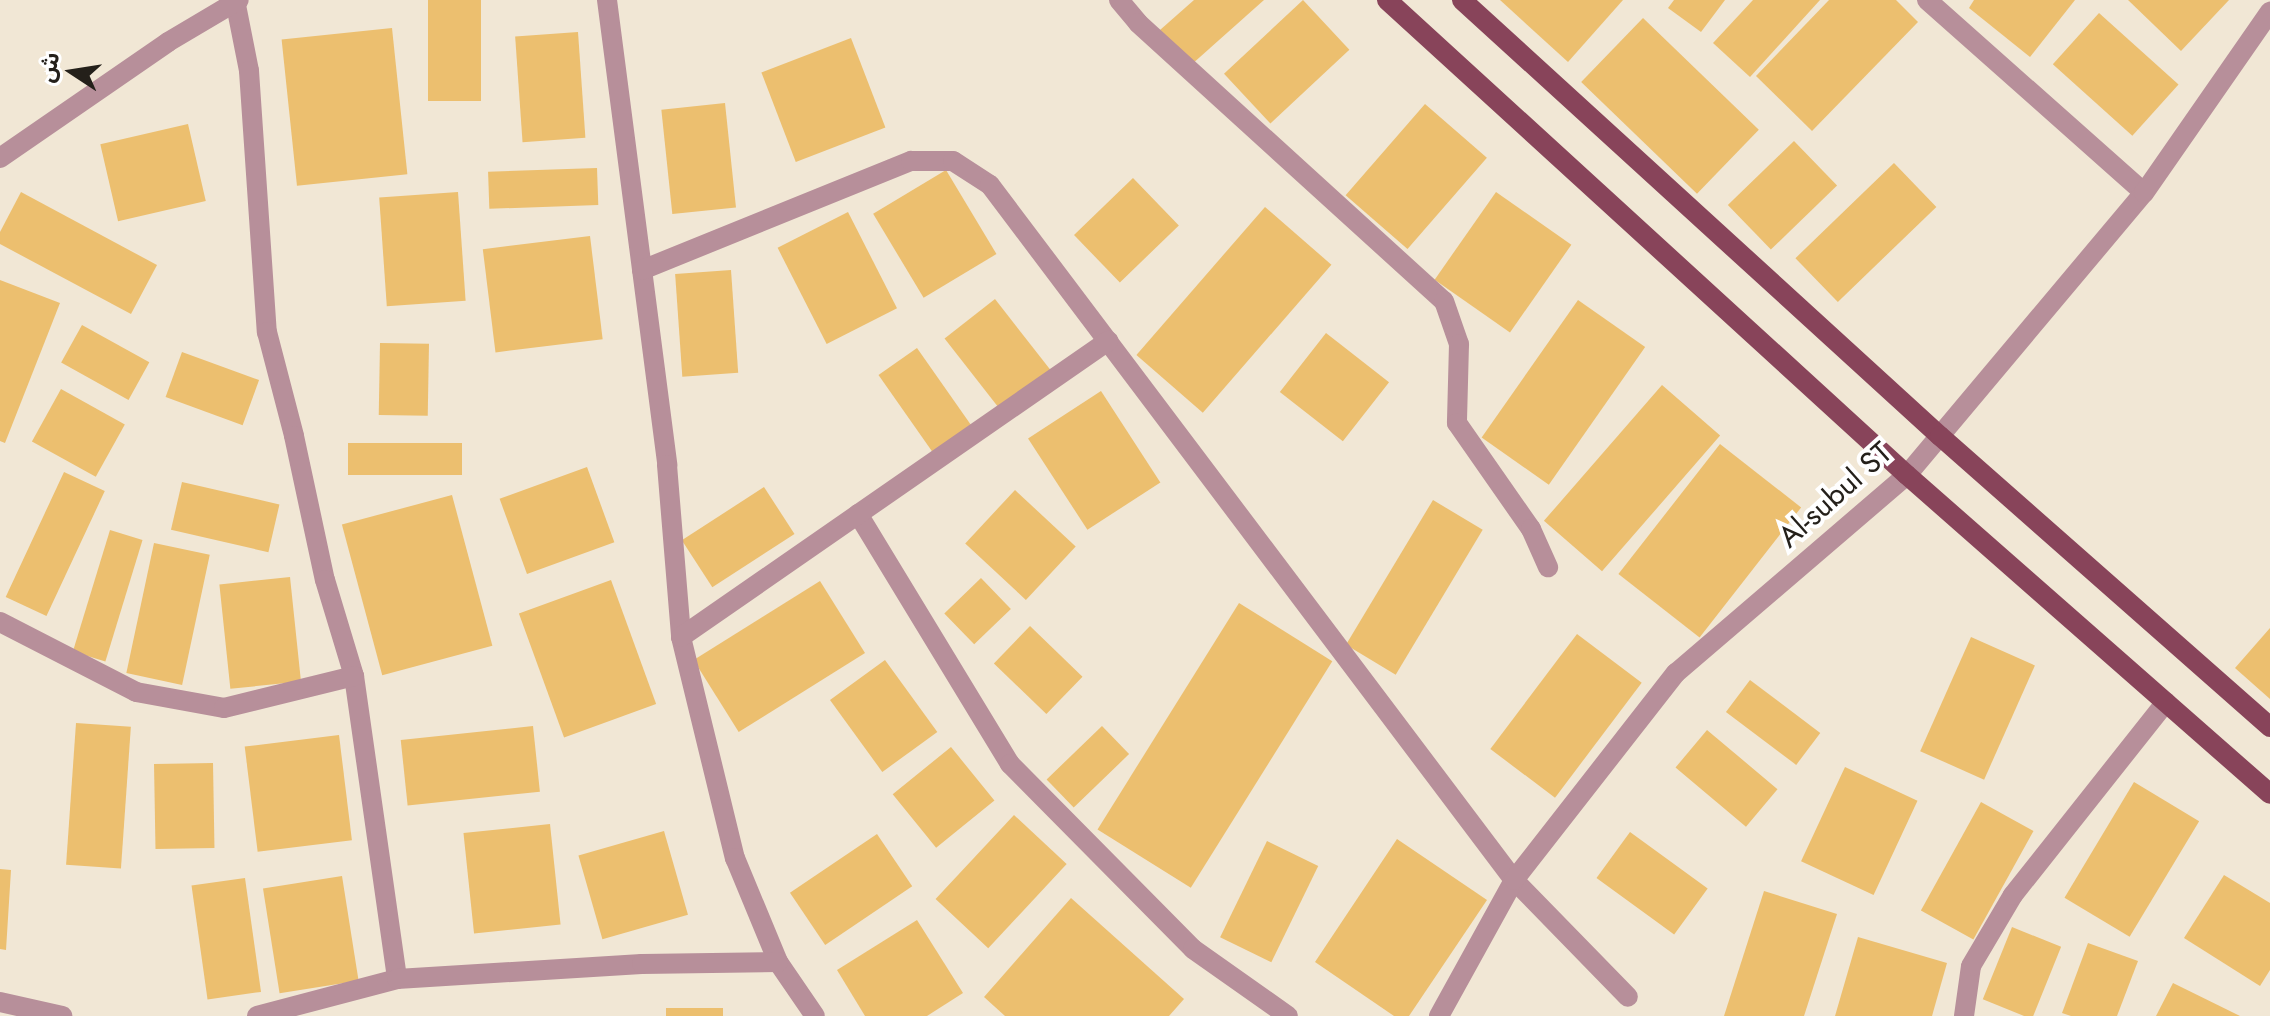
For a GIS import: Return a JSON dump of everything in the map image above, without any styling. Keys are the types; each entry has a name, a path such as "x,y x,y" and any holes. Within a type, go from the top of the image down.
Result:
{"main road":[{"path":"1387,0 1907,475 2270,794"},
{"path":"1462,0 1940,436 2270,727"}],"street":[{"path":"0,158 168,42 236,0 249,71 267,332 294,436 325,580 354,676 397,979"},
{"path":"607,0 667,465 681,637 735,858 778,962 815,1016"},
{"path":"1119,0 1138,23 1444,301 1459,344 1457,423 1531,529 1548,567"},
{"path":"1927,0 2144,193"},
{"name":"Al-subul ST","path":"1439,1016 1514,880 1676,673 1907,475 2144,193 2270,12"},
{"path":"642,270 911,161 953,161 990,185 1514,880 1628,997"},
{"path":"681,637 1108,341"},
{"path":"858,514 1010,764 1193,949 1288,1016"},
{"path":"0,622 136,692 224,708 354,676"},
{"path":"1964,1016 1971,966 2013,895 2166,702"},
{"path":"257,1016 397,979 642,964 778,962"},
{"path":"0,1002 62,1016"}],"building":[{"path":"428,0 481,0 481,101 428,101"},
{"path":"1194,0 1264,0 1191,65 1160,30"},
{"path":"1303,0 1349,50 1270,123 1224,74"},
{"path":"1500,0 1623,0 1568,62"},
{"path":"1674,0 1725,0 1701,32 1668,8"},
{"path":"1753,0 1820,0 1750,77 1713,43"},
{"path":"1829,0 1896,0 1918,22 1812,131 1756,76"},
{"path":"1974,0 2075,0 2030,57 1969,8"},
{"path":"2128,0 2229,0 2181,51"},
{"path":"2099,13 2179,85 2132,136 2053,64"},
{"path":"1643,18 1759,130 1697,194 1581,82"},
{"path":"392,28 407,174 297,186 282,40"},
{"path":"578,32 585,138 523,142 515,36"},
{"path":"851,38 885,128 796,162 761,72"},
{"path":"725,103 736,207 672,214 661,110"},
{"path":"1425,104 1487,158 1408,249 1346,195"},
{"path":"188,124 206,201 118,221 100,144"},
{"path":"1794,141 1837,186 1771,250 1728,205"},
{"path":"1894,163 1936,207 1838,302 1795,258"},
{"path":"597,168 598,205 489,209 488,172"},
{"path":"946,170 996,254 924,298 873,214"},
{"path":"1133,178 1179,225 1120,282 1074,235"},
{"path":"21,192 157,265 131,314 0,244 0,232"},
{"path":"458,192 466,301 387,306 379,198"},
{"path":"1496,192 1571,245 1510,332 1435,280"},
{"path":"1265,207 1331,265 1203,413 1136,355"},
{"path":"848,212 897,308 827,344 778,248"},
{"path":"590,236 603,339 495,352 483,249"},
{"path":"731,270 738,373 682,377 675,274"},
{"path":"0,280 60,303 5,443 0,441"},
{"path":"995,299 1053,373 1002,412 945,338"},
{"path":"1578,300 1645,347 1549,485 1482,438"},
{"path":"82,325 149,362 128,400 61,363"},
{"path":"1326,333 1389,382 1343,441 1280,392"},
{"path":"380,343 429,344 428,416 379,415"},
{"path":"917,348 976,432 938,459 878,375"},
{"path":"182,352 259,380 243,425 166,397"},
{"path":"1662,385 1720,436 1602,571 1544,521"},
{"path":"61,389 125,424 96,477 32,441"},
{"path":"1101,391 1160,482 1087,530 1028,438"},
{"path":"348,443 462,443 462,475 348,475"},
{"path":"1720,444 1801,507 1700,637 1618,574"},
{"path":"587,467 614,542 527,574 500,499"},
{"path":"64,472 105,491 46,616 6,597"},
{"path":"182,482 279,504 268,552 171,530"},
{"path":"764,487 794,534 712,587 682,540"},
{"path":"1015,490 1076,547 1026,600 965,543"},
{"path":"452,495 492,646 382,675 342,525"},
{"path":"1433,500 1483,530 1396,675 1346,645"},
{"path":"110,530 143,540 105,661 73,651"},
{"path":"154,543 210,555 182,685 126,673"},
{"path":"290,577 301,681 230,689 219,584"},
{"path":"981,578 1011,609 974,644 944,613"},
{"path":"611,580 656,704 564,738 519,614"},
{"path":"820,581 865,653 739,732 694,660"},
{"path":"1239,603 1332,661 1191,888 1098,829"},
{"path":"1030,626 1083,677 1046,714 994,663"},
{"path":"2270,628 2270,699 2235,668"},
{"path":"1577,634 1642,683 1555,798 1490,749"},
{"path":"1971,637 2035,665 1984,780 1920,751"},
{"path":"885,660 937,732 882,772 830,700"},
{"path":"1750,680 1820,733 1796,765 1726,712"},
{"path":"76,723 131,727 121,868 66,865"},
{"path":"533,726 540,792 408,806 401,740"},
{"path":"1102,726 1129,754 1074,808 1047,779"},
{"path":"1707,730 1777,789 1746,827 1676,768"},
{"path":"339,735 352,840 258,852 245,747"},
{"path":"951,747 994,801 936,848 893,794"},
{"path":"213,763 214,848 155,849 154,764"},
{"path":"1845,767 1918,801 1874,895 1801,861"},
{"path":"2134,782 2199,821 2130,937 2064,898"},
{"path":"1981,802 2033,831 1973,940 1921,910"},
{"path":"1014,815 1067,864 988,948 936,899"},
{"path":"550,824 561,924 474,934 463,833"},
{"path":"664,831 688,915 602,939 578,856"},
{"path":"1630,832 1708,888 1674,935 1596,878"},
{"path":"877,834 912,886 825,945 790,893"},
{"path":"1397,839 1487,900 1409,1016 1394,1016 1315,962"},
{"path":"1267,841 1318,866 1271,962 1220,937"},
{"path":"0,869 11,870 6,950 0,949"},
{"path":"2224,875 2270,903 2270,970 2260,986 2184,938"},
{"path":"342,876 359,981 280,993 263,889"},
{"path":"245,878 261,992 208,999 192,886"},
{"path":"1764,891 1837,914 1804,1016 1724,1016"},
{"path":"1071,898 1184,999 1169,1016 1005,1016 984,997"},
{"path":"917,920 963,993 927,1016 865,1016 837,970"},
{"path":"2012,927 2061,947 2033,1016 2024,1016 1983,999"},
{"path":"1858,937 1947,963 1932,1016 1835,1016"},
{"path":"2088,943 2138,961 2117,1016 2071,1016 2062,1013"},
{"path":"2173,983 2240,1016 2156,1016"},
{"path":"666,1008 723,1008 723,1016 666,1016"}]}
